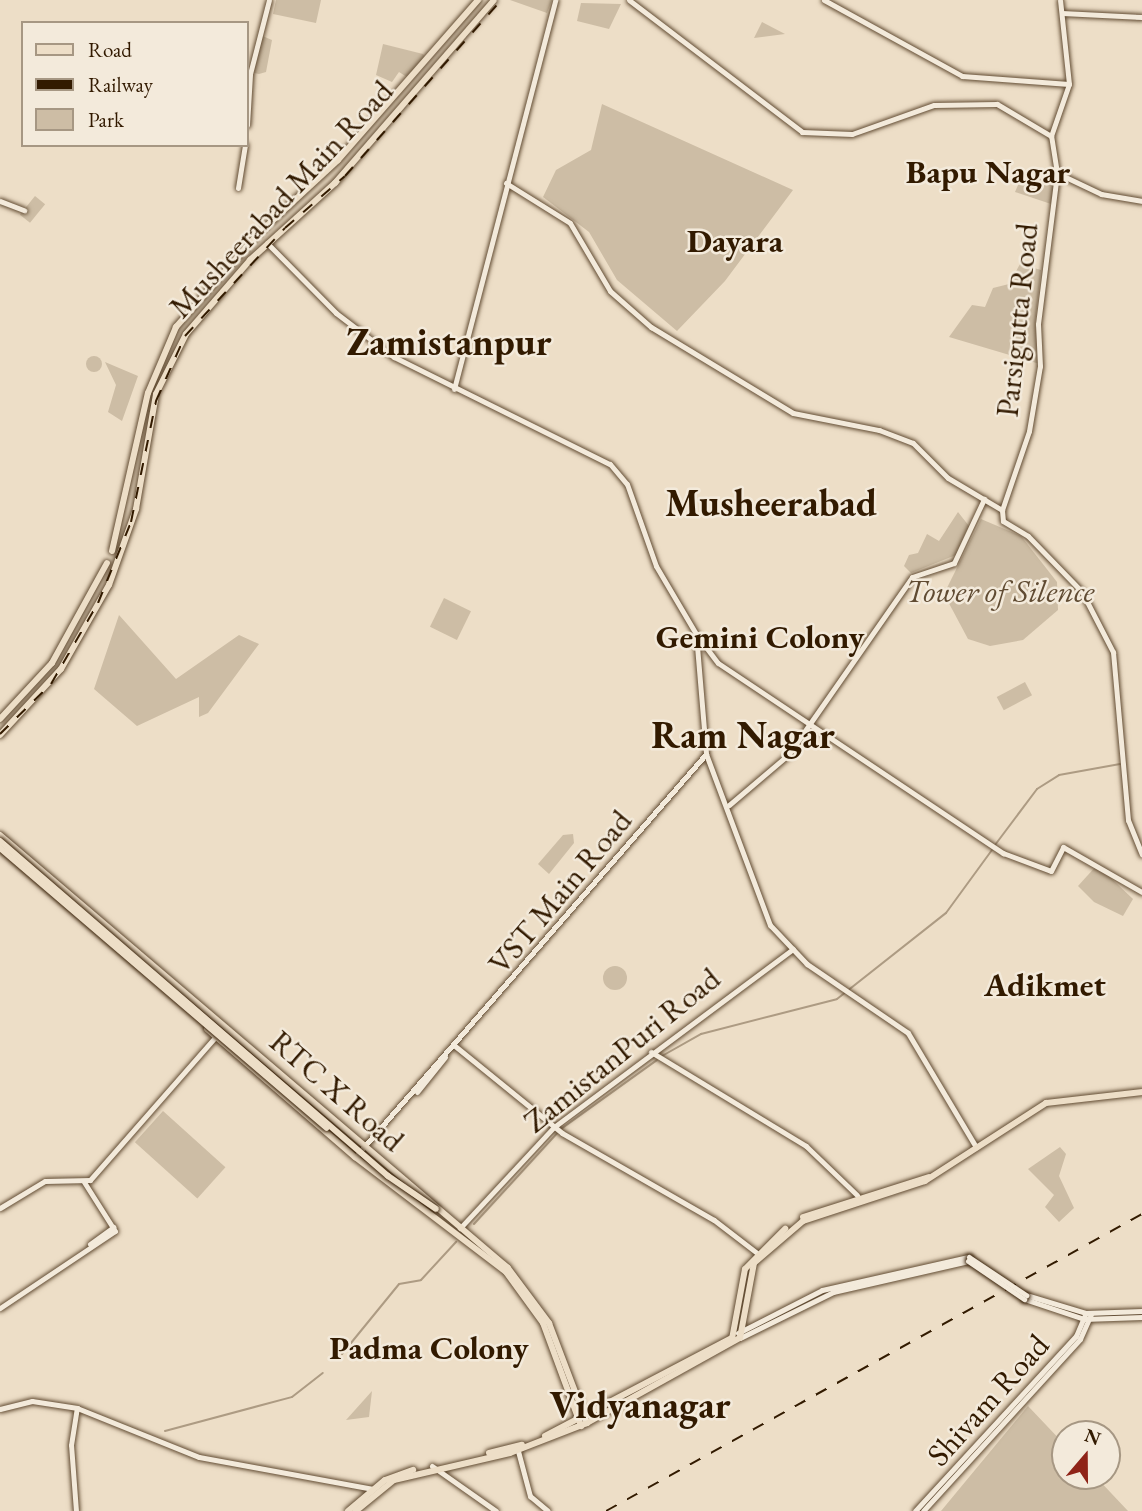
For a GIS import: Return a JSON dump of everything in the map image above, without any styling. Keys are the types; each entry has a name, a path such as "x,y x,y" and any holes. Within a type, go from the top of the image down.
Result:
{"main road":[{"name":"Musheerabad Main Road","path":"111,551 120,528 139,430 166,345 225,270 338,160 478,0"},
{"name":"Musheerabad Main Road","path":"0,735 61,669 113,575 129,535 147,432 168,365 234,278 267,243 335,183 472,22 494,0"},
{"path":"465,15 472,22"},
{"path":"458,22 466,29"},
{"path":"225,270 234,278"},
{"path":"139,430 147,432"},
{"path":"0,719 52,663 107,563"},
{"path":"104,572 113,575"},
{"name":"RTC X Road","path":"0,835 508,1268 537,1306 583,1422"},
{"path":"0,841 388,1176 443,1212"},
{"name":"RTC X Road","path":"0,850 334,1140 496,1264 537,1306"},
{"name":"RTC X Road","path":"0,850 327,1128 334,1140"},
{"path":"356,1511 394,1480 433,1467 519,1451 583,1422 736,1338 754,1263 803,1221 930,1177 1046,1102 1142,1092"},
{"path":"736,1338 743,1273 757,1253 796,1221 857,1195 930,1177"},
{"path":"740,1324 749,1328"},
{"path":"348,1511 390,1477 517,1447 583,1422"}],"street":[{"path":"248,108 250,74 269,0"},
{"path":"454,389 555,0"},
{"path":"629,0 802,132 852,134 934,105 997,103 1051,136 1069,83 1059,0"},
{"path":"824,0 962,76 1069,83"},
{"path":"1062,13 1142,17"},
{"name":"Parsigutta Road","path":"1002,510 1029,431 1038,379 1038,324 1058,173 1051,136"},
{"path":"238,188 245,147"},
{"path":"1058,173 1101,194 1142,201"},
{"path":"506,183 570,223 610,291 651,327 793,413 879,429 913,443 948,478 1002,510 1003,521 1028,536 1082,592 1103,629 1122,712 1128,820 1142,854"},
{"path":"0,201 24,210"},
{"path":"267,243 371,341 454,389 610,464 628,484 656,566 696,634 718,663 1003,853 1051,871 1063,847 1141,889"},
{"path":"729,805 788,755 912,577 954,563 984,499"},
{"path":"696,634 706,754 729,805 770,925 793,949 836,985 914,1040 976,1147"},
{"name":"VST Main Road","path":"357,1158 706,754"},
{"name":"ZamistanPuri Road","path":"460,1228 557,1130 793,949"},
{"path":"0,1208 45,1181 84,1182 224,1027"},
{"path":"455,1046 557,1130 714,1220 757,1253"},
{"path":"653,1054 806,1146 857,1195"},
{"path":"0,1306 114,1229 84,1182"},
{"path":"736,1338 833,1292 968,1259"},
{"path":"736,1338 749,1328 824,1289 968,1259 1046,1307 1068,1316 1142,1317"},
{"path":"1046,1307 1087,1316 1142,1311"},
{"path":"1068,1316 1076,1336"},
{"name":"Shivam Road","path":"915,1511 1076,1336 1087,1316"},
{"name":"Shivam Road","path":"923,1511 1080,1339 1087,1316"},
{"path":"0,1409 17,1403 76,1408 199,1457 373,1489"},
{"path":"76,1408 71,1445 76,1511"},
{"path":"519,1451 530,1496 548,1511"},
{"path":"433,1467 496,1511"}],"green space":[{"path":"276,0 321,0 316,23 273,14"},
{"path":"510,0 552,0 547,13"},
{"path":"581,3 621,4 609,29 577,21"},
{"path":"762,22 785,34 754,38"},
{"path":"260,35 272,40 266,72 259,74 254,73"},
{"path":"383,44 423,54 426,58 410,79 399,72 392,82 376,75"},
{"path":"602,104 793,190 725,281 677,331 617,280 589,232 543,197 556,170 591,150"},
{"path":"1022,176 1054,181 1051,204 1015,192"},
{"path":"35,196 45,204 30,223 20,215"},
{"path":"1020,264 1041,270 1035,324 1040,364 949,337 972,305 985,307 993,288 1009,284"},
{"path":"94,356 100,358 100,370 94,372 88,370 86,364 88,358"},
{"path":"105,362 138,376 122,421 108,412 116,385"},
{"path":"958,512 969,526 956,555 911,573 904,566 909,555 918,553 927,534 939,541"},
{"name":"Tower of Silence","path":"981,519 1021,536 1057,582 1058,610 1023,640 990,646 968,639 944,594"},
{"path":"444,598 471,611 457,640 430,627"},
{"path":"119,615 176,679 239,635 259,644 208,713 199,717 199,697 137,726 94,689"},
{"path":"1025,682 1032,695 1004,710 997,697"},
{"path":"573,834 574,843 549,874 538,864 563,835"},
{"path":"1097,865 1133,899 1123,916 1094,902 1078,886"},
{"path":"615,966 624,969 627,978 624,987 615,990 606,987 603,978 606,969"},
{"path":"163,1111 225,1167 197,1198 135,1142"},
{"path":"1060,1147 1066,1154 1059,1176 1074,1208 1059,1222 1045,1207 1054,1195 1028,1169"},
{"path":"372,1391 369,1417 346,1420"},
{"path":"1028,1406 1051,1430 1051,1490 1108,1490 1128,1511 941,1511"}],"waterway":[{"path":"995,845 1037,789 1059,775 1120,764"},
{"path":"662,1056 701,1034 837,999 946,913 992,850"},
{"path":"474,1224 561,1129 657,1060"},
{"path":"342,1354 399,1284 421,1280 456,1242"},
{"path":"165,1431 292,1397 323,1373"}],"railway":[{"path":"0,734 51,684 98,603 131,522 156,401 185,336 285,228 345,176 501,0"},
{"path":"606,1511 1142,1214"}],"district":[{"name":"Bapu Nagar","path":"988,172"},
{"name":"Dayara","path":"735,241"},
{"name":"Zamistanpur","path":"449,342"},
{"name":"Musheerabad","path":"771,503"},
{"name":"Gemini Colony","path":"760,637"},
{"name":"Ram Nagar","path":"743,735"},
{"name":"Adikmet","path":"1045,985"},
{"name":"Padma Colony","path":"429,1348"},
{"name":"Vidyanagar","path":"640,1405"}]}
